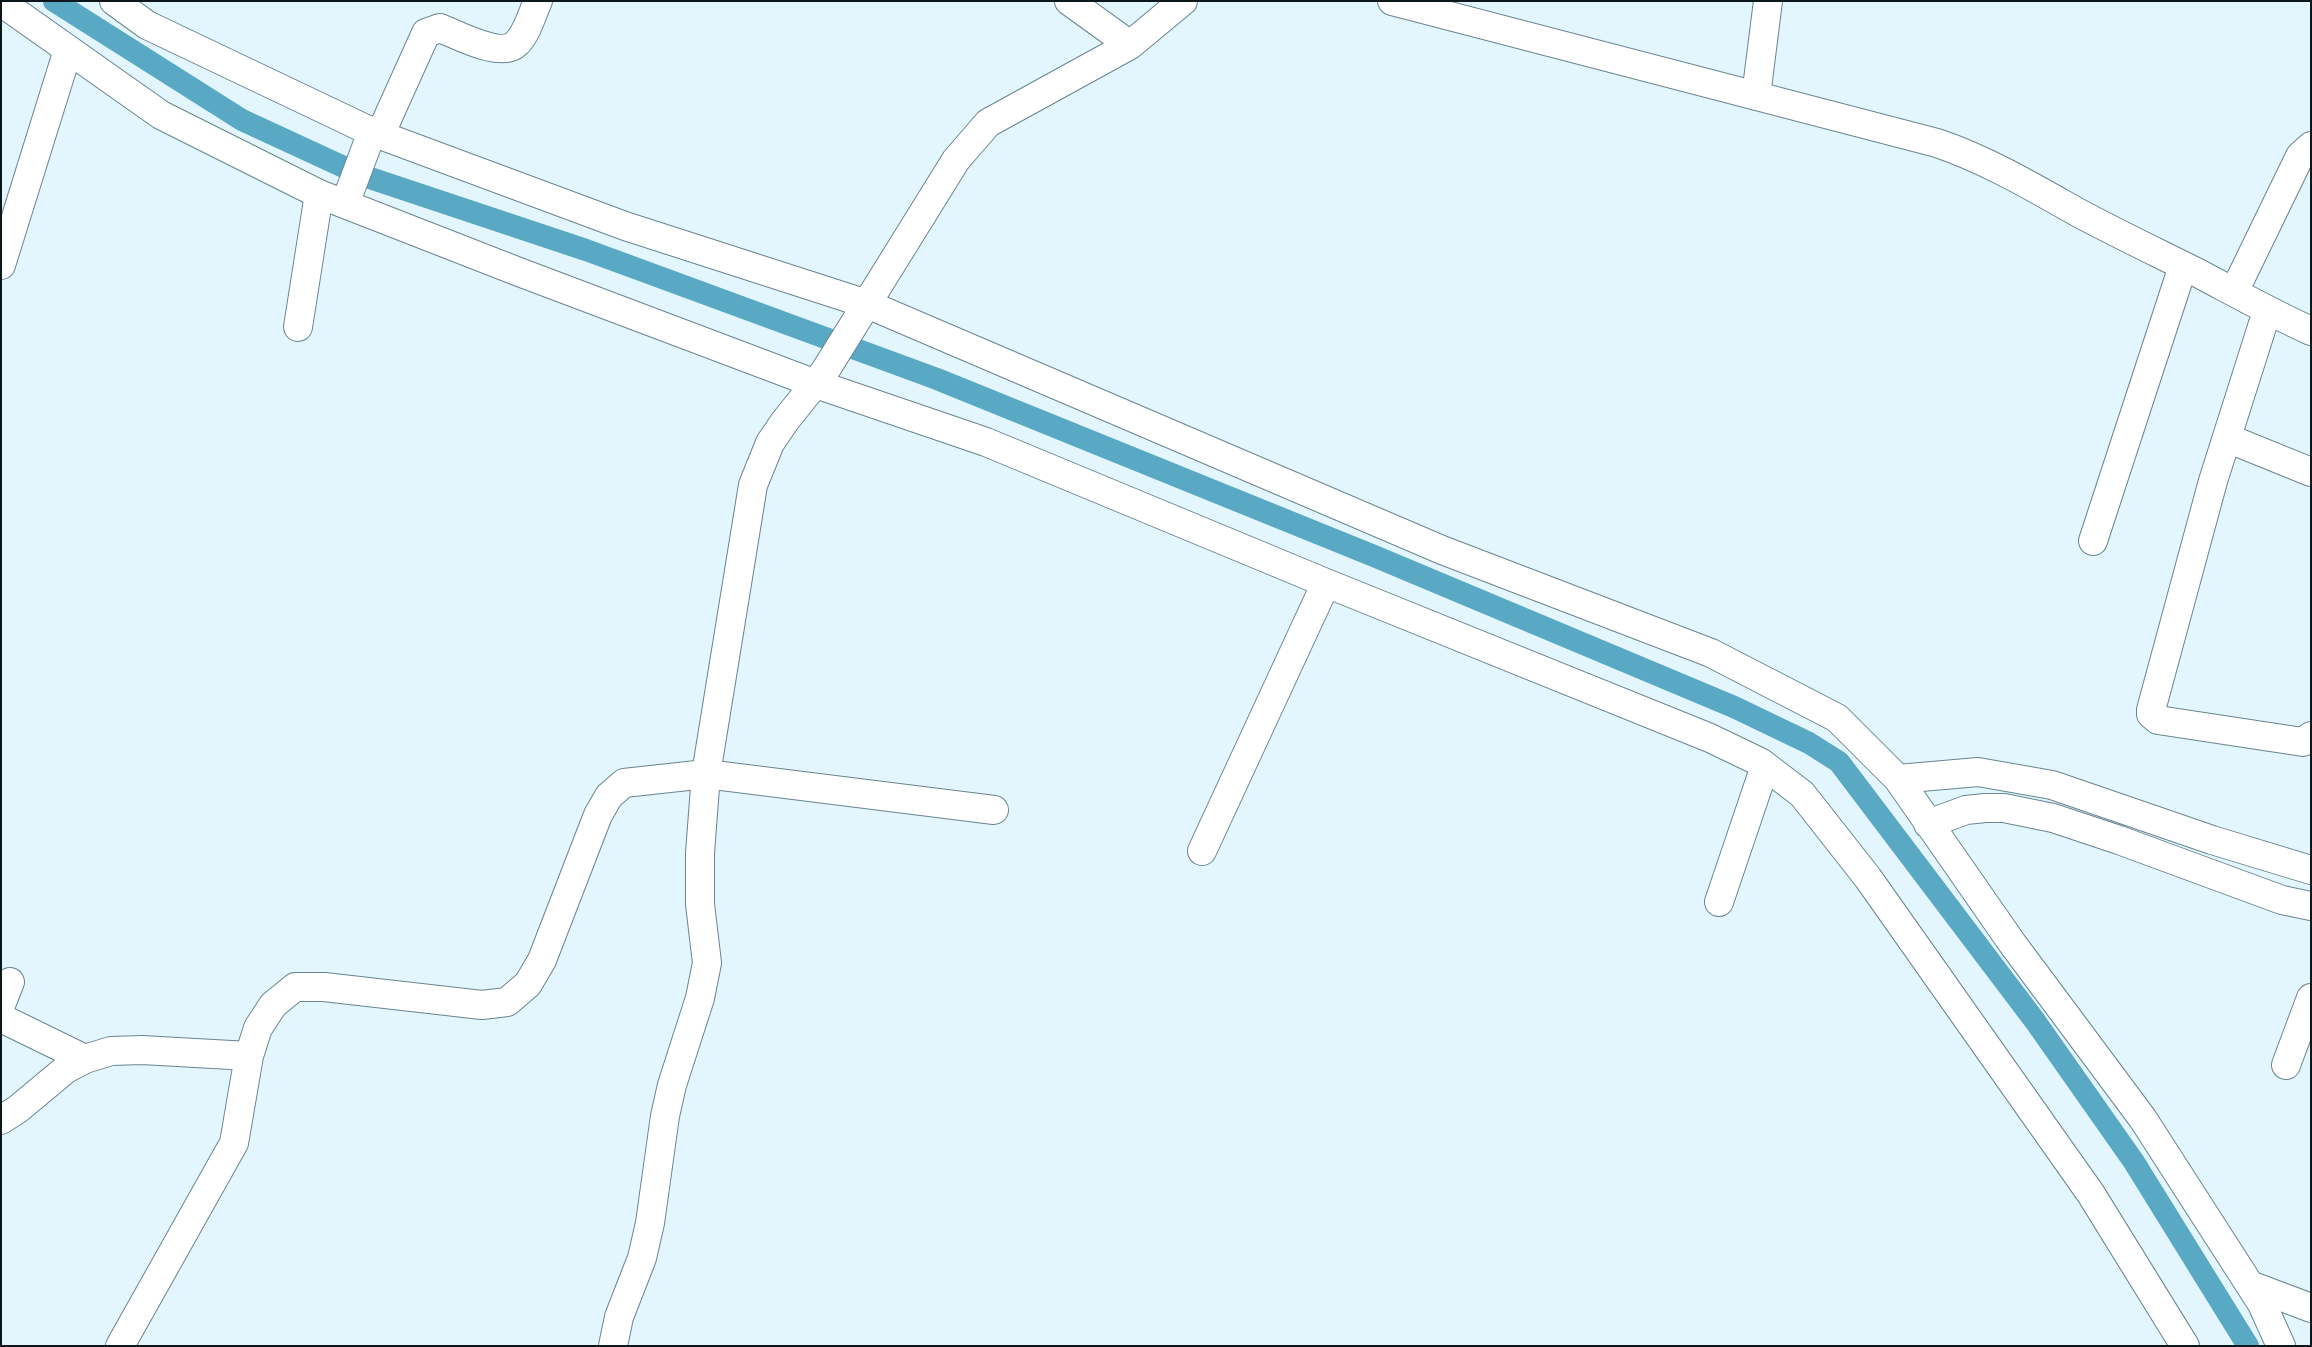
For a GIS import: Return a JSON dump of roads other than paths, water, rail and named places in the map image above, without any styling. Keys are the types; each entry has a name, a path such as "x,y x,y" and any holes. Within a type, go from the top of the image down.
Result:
{"street":[{"path":"114,1 147,25 372,139 625,226 862,312 1442,550 1711,653 1837,718 1898,780 2012,943 2142,1120 2250,1284 2262,1304 2281,1346"},
{"path":"347,198 372,139 426,33 440,28 496,49 508,49 517,44 523,36 538,1"},
{"path":"1069,1 1130,45"},
{"path":"613,1346 620,1317 642,1258 650,1223 658,1153 667,1108 700,998 707,963 700,904 700,853 706,774 753,485 770,443 785,421 820,378 956,160 988,123 1130,45 1183,1"},
{"path":"1392,1 1483,13 1756,96 1937,143 1963,152 1997,167 2078,212 2234,292 2266,311 2311,332"},
{"path":"1756,96 1768,1"},
{"path":"1,2 161,115 319,194 347,198 986,442 1326,583 1710,738 1765,766 1802,794 1868,878 2092,1194 2185,1346"},
{"path":"1,266 68,50"},
{"path":"2234,292 2300,156 2311,146"},
{"path":"298,327 319,194"},
{"path":"2093,541 2183,266"},
{"path":"2266,311 2227,438 2151,714 2158,720 2303,742 2311,736"},
{"path":"2227,438 2311,472"},
{"path":"1202,851 1326,583"},
{"path":"1719,902 1765,766"},
{"path":"1898,780 1978,772 2052,785 2212,840 2311,870"},
{"path":"120,1346 234,1143 249,1056 258,1028 273,1005 295,988 324,988 472,1005 507,1002 528,984 542,960 598,815 609,796 624,783 706,774 994,810"},
{"path":"1928,824 1966,810 1985,808 2004,808 2053,818 2119,840 2282,900 2311,906"},
{"path":"2286,1064 2311,998"},
{"path":"1,1018 86,1059"},
{"path":"1,1120 18,1109 66,1070 86,1059 111,1051 249,1056"},
{"path":"2250,1284 2311,1308"}],"waterway":[{"path":"54,1 242,120 361,175 586,250 937,379 1374,556 1734,707 1809,743 1839,762 2035,1021 2134,1162 2248,1346"}]}
